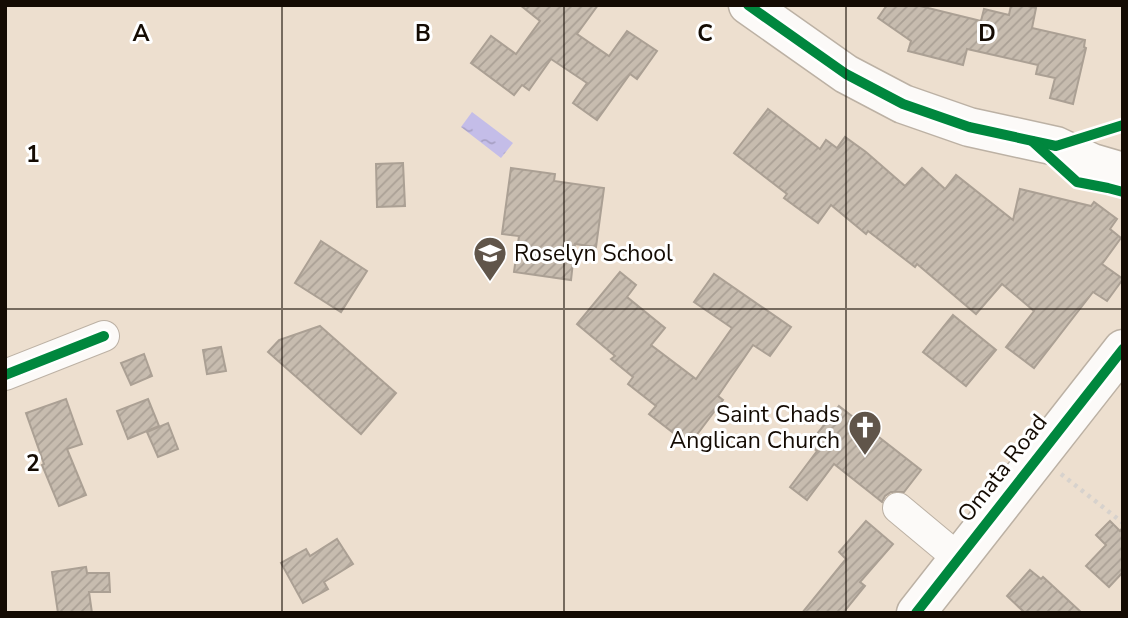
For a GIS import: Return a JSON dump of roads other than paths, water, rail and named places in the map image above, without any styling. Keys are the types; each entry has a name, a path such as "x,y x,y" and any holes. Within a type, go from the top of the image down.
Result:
{"main road":[{"path":"748,5 846,74 903,104 969,127 1056,146 1092,163 1123,172"},
{"path":"1056,146 1095,142 1123,147"},
{"name":"Omata Road","path":"916,613 1123,349"}],"street":[{"path":"5,375 104,336"},
{"path":"898,508 958,558"}],"water":[{"path":"472,112 513,143 501,158 461,127"}],"place":[{"name":"Roselyn School","path":"490,283"},
{"name":"Saint Chads Anglican Church","path":"865,457"}]}
